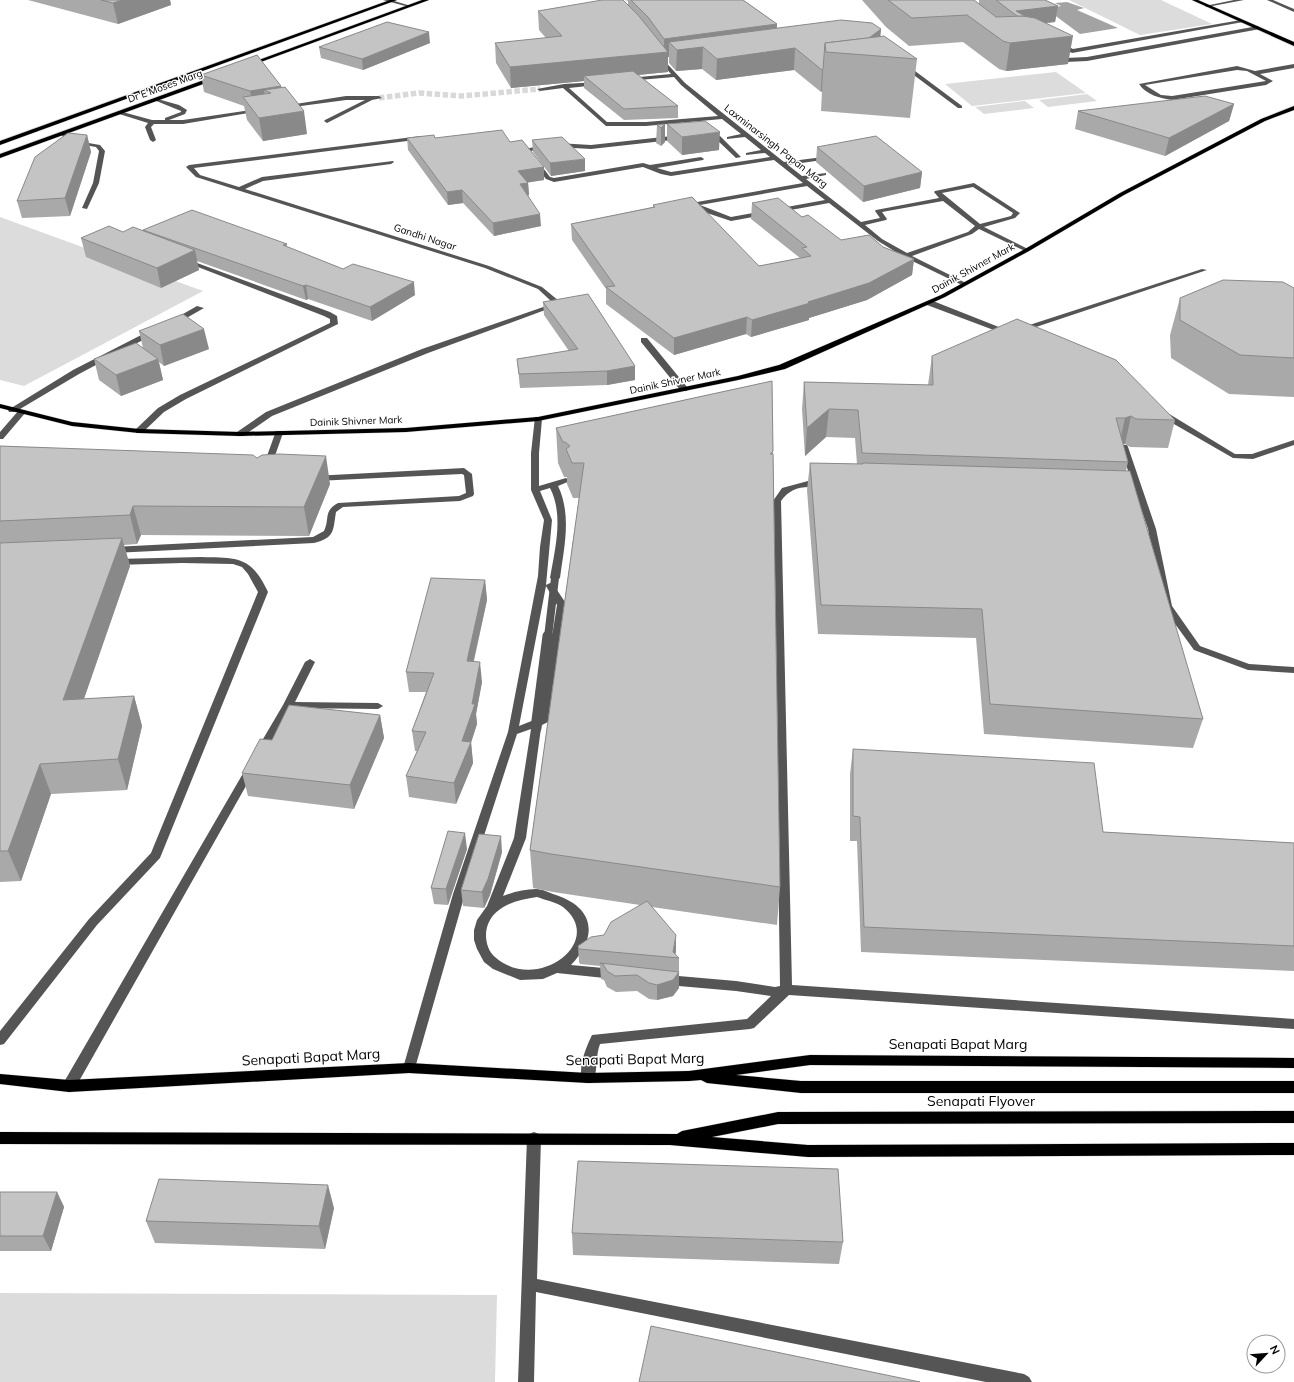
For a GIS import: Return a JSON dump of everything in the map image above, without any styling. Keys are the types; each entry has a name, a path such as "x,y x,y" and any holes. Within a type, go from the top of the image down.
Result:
{"main road":[{"path":"225,61 239,67 427,0"},
{"path":"1194,0 1294,44"},
{"name":"Dr E Moses Marg","path":"0,143 393,1"},
{"name":"Dr E Moses Marg","path":"0,156 221,75"},
{"name":"Dainik Shivner Mark","path":"0,406 72,424 139,432 240,434 406,430 538,419 782,367 930,303 1027,250 1122,194 1263,120 1294,108"},
{"name":"Senapati Bapat Marg","path":"0,1079 69,1086 409,1068 588,1078 689,1076 810,1060 1294,1062"},
{"name":"Senapati Flyover","path":"689,1076 801,1087 1294,1087"},
{"name":"Senapati Flyover","path":"670,1139 778,1118 1294,1117"},
{"path":"0,1138 670,1139 808,1151 1294,1150"}],"street":[{"path":"384,0 409,6"},
{"path":"1207,6 1242,0"},
{"path":"1269,0 1294,11"},
{"path":"1072,51 1241,21"},
{"path":"1052,53 1065,60 1087,59 1258,28"},
{"path":"1165,35 1180,42"},
{"path":"1056,42 1087,59"},
{"name":"Laxminarsingh Papan Marg","path":"655,51 675,75 723,118 880,240 906,256 964,284"},
{"path":"662,61 669,60"},
{"path":"899,61 960,107"},
{"path":"1255,73 1270,81 1269,83 1172,98 1159,96 1144,87 1142,84 1237,68 1255,73 1294,66"},
{"path":"619,81 675,75"},
{"path":"540,89 603,82"},
{"path":"564,86 606,124 646,124 723,118"},
{"path":"280,107 346,98 369,100"},
{"path":"327,121 369,100 379,98"},
{"path":"156,99 184,110 183,113 177,117 160,122"},
{"path":"120,113 152,122 190,122 265,110"},
{"path":"152,122 148,127 153,140"},
{"path":"63,133 69,141 98,146 102,151 96,183 85,208"},
{"path":"728,138 745,135"},
{"path":"702,136 718,137 738,157"},
{"name":"Gandhi Nagar","path":"240,434 269,414 425,351 552,306 555,301 540,288 487,267 198,176 189,167 430,137"},
{"path":"688,137 591,147 558,145 526,150 551,180 643,165 651,167 660,173 671,174 774,158"},
{"path":"748,154 765,151"},
{"path":"782,164 836,156"},
{"path":"651,167 702,159"},
{"path":"239,189 262,179 391,162"},
{"path":"800,178 824,174"},
{"path":"676,208 808,184"},
{"path":"906,256 970,233 979,226 1013,217 1017,213 974,185 937,192 944,199 979,226 985,231 1027,250"},
{"path":"859,224 884,219 878,211 944,199"},
{"path":"694,205 709,212 731,219 829,201"},
{"path":"139,432 161,410 182,397 334,324 334,318 327,314 176,257"},
{"path":"1009,332 1204,270"},
{"path":"930,303 1009,332 1023,339"},
{"path":"12,410 76,372 200,308"},
{"path":"644,340 684,389"},
{"path":"1158,411 1233,456 1253,457 1294,442"},
{"path":"0,437 22,412"},
{"path":"409,1068 459,894 513,732 543,576 544,547 548,520 535,490 535,453 538,419"},
{"path":"265,475 279,433"},
{"path":"1124,447 1137,496 1152,529 1167,606 1197,648 1248,667 1294,670"},
{"path":"104,551 243,540 287,542 323,538 330,531 331,513 334,508 341,505 460,498 470,494 468,474 464,471 309,478"},
{"path":"535,490 566,481"},
{"path":"588,1078 590,1053 596,1039 750,1024 786,990 777,501 785,490 808,484 832,485"},
{"path":"492,909 520,838 536,728 562,519 556,489 553,485"},
{"path":"0,1040 93,922 156,855 263,592 256,576 241,562 216,560 102,563"},
{"path":"513,732 544,720 562,605 543,576"},
{"path":"69,1086 288,705 310,662"},
{"path":"288,705 378,706"},
{"path":"537,893 553,896 567,902 577,911 583,923 584,935 580,948 571,959 558,968 540,974 522,975 504,970 490,961 482,949 479,935 482,921 492,909 506,899 521,894 537,893"},
{"path":"558,968 628,976"},
{"path":"652,979 736,986 776,992 786,990 1294,1024"},
{"path":"526,1382 534,1138"},
{"path":"529,1284 1024,1382"}],"shaded area":[{"path":"1069,0 1161,0 1212,24 1140,35"},
{"path":"1067,2 1084,8 1077,10 1118,28 1080,34 1049,11 1050,8 1061,6 1055,3"},
{"path":"1056,72 1086,93 972,106 945,84"},
{"path":"1087,94 1097,101 1048,107 1039,100"},
{"path":"1025,101 1034,108 984,114 975,107"},
{"path":"0,217 203,291 24,386 0,380"},
{"path":"0,1293 497,1295 495,1382 0,1382"}],"building":[{"path":"101,0 122,0 113,3"},
{"path":"602,0 623,0 638,15 668,52 510,67 495,43 562,36 538,11"},
{"path":"631,0 743,0 777,24 664,39 648,17"},
{"path":"888,0 974,0 996,17 1023,16 1035,18 1073,36 1010,43 1003,41 967,15 912,18"},
{"path":"996,0 1045,0 1058,6 1016,11 1025,16 1017,16"},
{"path":"841,20 872,23 881,29 869,38 825,43 822,70 795,48 717,59 703,47 677,50 669,42"},
{"path":"387,22 429,32 362,59 319,47"},
{"path":"884,36 917,59 826,52 825,43"},
{"path":"257,55 281,86 250,91 201,75"},
{"path":"633,71 678,106 624,109 584,76"},
{"path":"285,87 304,111 259,118 243,97 271,93 264,90"},
{"path":"1205,96 1234,104 1169,138 1078,111"},
{"path":"705,121 720,132 682,137 667,124"},
{"path":"665,124 661,128 657,125"},
{"path":"502,130 510,142 522,140 544,167 518,171 528,183 520,184 540,214 493,223 462,190 447,192 407,138 434,135 435,138"},
{"path":"68,133 87,135 65,198 17,201 35,157"},
{"path":"876,136 922,172 864,186 817,147"},
{"path":"562,137 585,159 550,163 532,140"},
{"path":"692,197 759,266 811,256 802,248 807,247 752,203 778,198 802,217 808,215 841,240 869,235 883,247 914,259 869,283 808,302 810,303 752,320 747,317 674,338 606,287 615,286 571,224 655,207 653,205"},
{"path":"192,210 287,244 283,245 343,269 353,264 414,282 370,307 306,285 303,286 143,230"},
{"path":"109,226 123,232 133,227 195,250 157,268 81,238"},
{"path":"1223,280 1283,282 1294,288 1294,358 1240,355 1180,320 1180,298"},
{"path":"588,294 635,366 607,371 519,374 517,359 578,349 543,302"},
{"path":"183,314 204,329 160,345 139,331"},
{"path":"1017,319 1116,360 1175,420 1136,419 1131,416 1116,418 1128,462 862,453 858,410 829,409 807,428 804,382 933,385 932,356"},
{"path":"136,343 158,359 116,375 94,359"},
{"path":"772,381 773,451 770,454 773,454 780,887 530,850 584,463 572,463 566,449 570,446 563,442 556,428"},
{"path":"0,446 253,455 257,458 262,455 279,454 326,456 304,507 133,506 130,515 0,521"},
{"path":"810,463 863,463 1130,471 1203,719 990,704 982,609 821,605"},
{"path":"122,538 63,700 134,696 118,759 40,764 8,851 0,851 0,543"},
{"path":"431,578 485,580 467,661 480,662 472,704 475,704 462,741 471,742 454,783 406,776 426,732 412,731 434,673 406,672"},
{"path":"289,705 380,715 350,785 242,773 260,739 272,740"},
{"path":"853,749 1094,763 1103,832 1294,843 1294,946 864,927 860,817 853,816"},
{"path":"448,831 465,833 446,889 431,888"},
{"path":"479,834 501,836 488,879 482,892 461,890"},
{"path":"647,901 676,935 673,952 679,958 579,949 578,946 591,937 604,935 611,922"},
{"path":"600,963 679,972 673,980 657,985 649,983 637,975 615,976 607,971 603,964"},
{"path":"578,1161 838,1169 843,1242 572,1233"},
{"path":"159,1179 328,1185 319,1226 146,1221"},
{"path":"0,1192 57,1192 43,1236 0,1236"},
{"path":"651,1326 920,1382 639,1382"}],"tunnel":[{"path":"379,98 419,93 462,96 540,89"}]}
